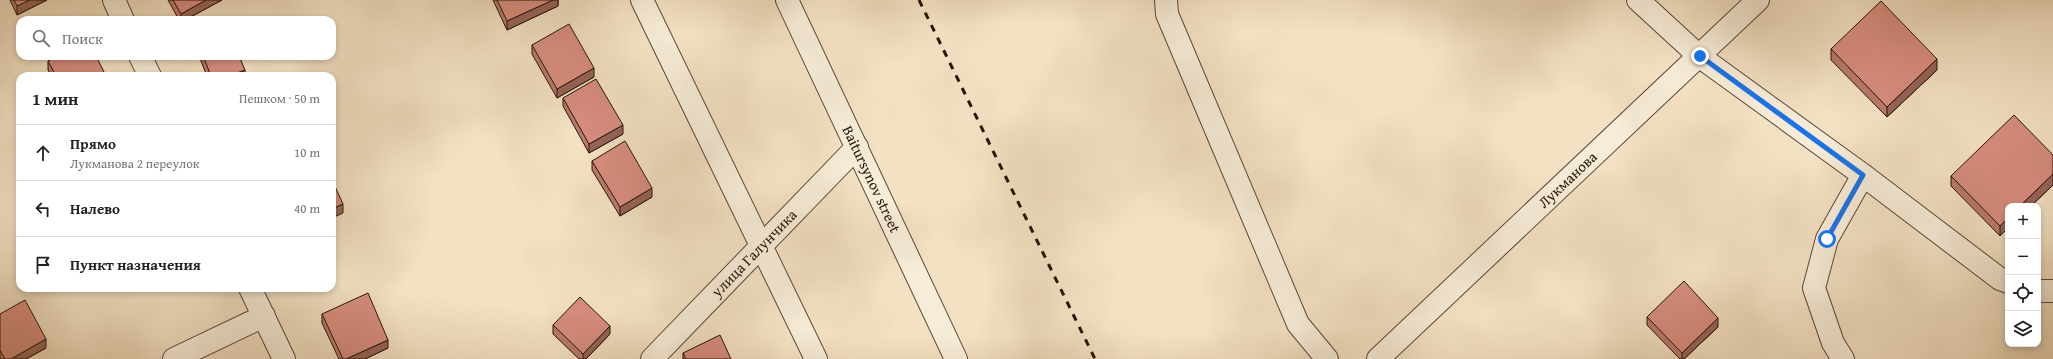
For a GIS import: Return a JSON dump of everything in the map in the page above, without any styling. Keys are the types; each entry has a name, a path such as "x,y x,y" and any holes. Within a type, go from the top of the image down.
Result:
{"street":[{"path":"114,0 121,16"},
{"path":"642,0 760,247 816,359"},
{"name":"Baitursynov street","path":"787,0 956,359"},
{"path":"1166,0 1167,14 1298,324 1327,359"},
{"path":"1638,0 1700,56 1863,175 2000,279 2005,281"},
{"name":"Лукманова","path":"1378,359 1758,0"},
{"path":"142,60 148,72"},
{"name":"улица Галунчика","path":"652,359 857,147"},
{"path":"1844,359 1833,343 1814,288 1827,239 1863,175"},
{"path":"2041,291 2053,291"},
{"path":"252,292 284,359"},
{"path":"174,359 264,316"}],"building":[{"path":"14,0 30,0 17,6"},
{"path":"173,0 206,0 181,14"},
{"path":"497,0 553,0 507,21"},
{"path":"1881,1 1937,59 1887,107 1831,49"},
{"path":"569,24 594,68 557,89 532,45"},
{"path":"98,60 104,72 54,72 48,61"},
{"path":"205,60 241,60 245,70 240,72 209,72"},
{"path":"596,79 623,125 589,144 563,98"},
{"path":"2014,115 2053,155 2053,174 2023,203 2005,203 2005,221 2000,226 1951,176"},
{"path":"625,141 652,188 620,207 592,161"},
{"path":"336,189 343,204 336,207"},
{"path":"1684,281 1718,318 1682,353 1647,317"},
{"path":"368,293 388,340 343,359 322,314"},
{"path":"580,297 610,326 583,354 553,325"},
{"path":"25,300 46,339 11,359 5,359 0,350 0,314"},
{"path":"720,335 731,359 686,359 683,353"}],"railway":[{"path":"919,0 1095,359"}],"route":[{"path":"1700,56 1863,175 1827,239"}]}
